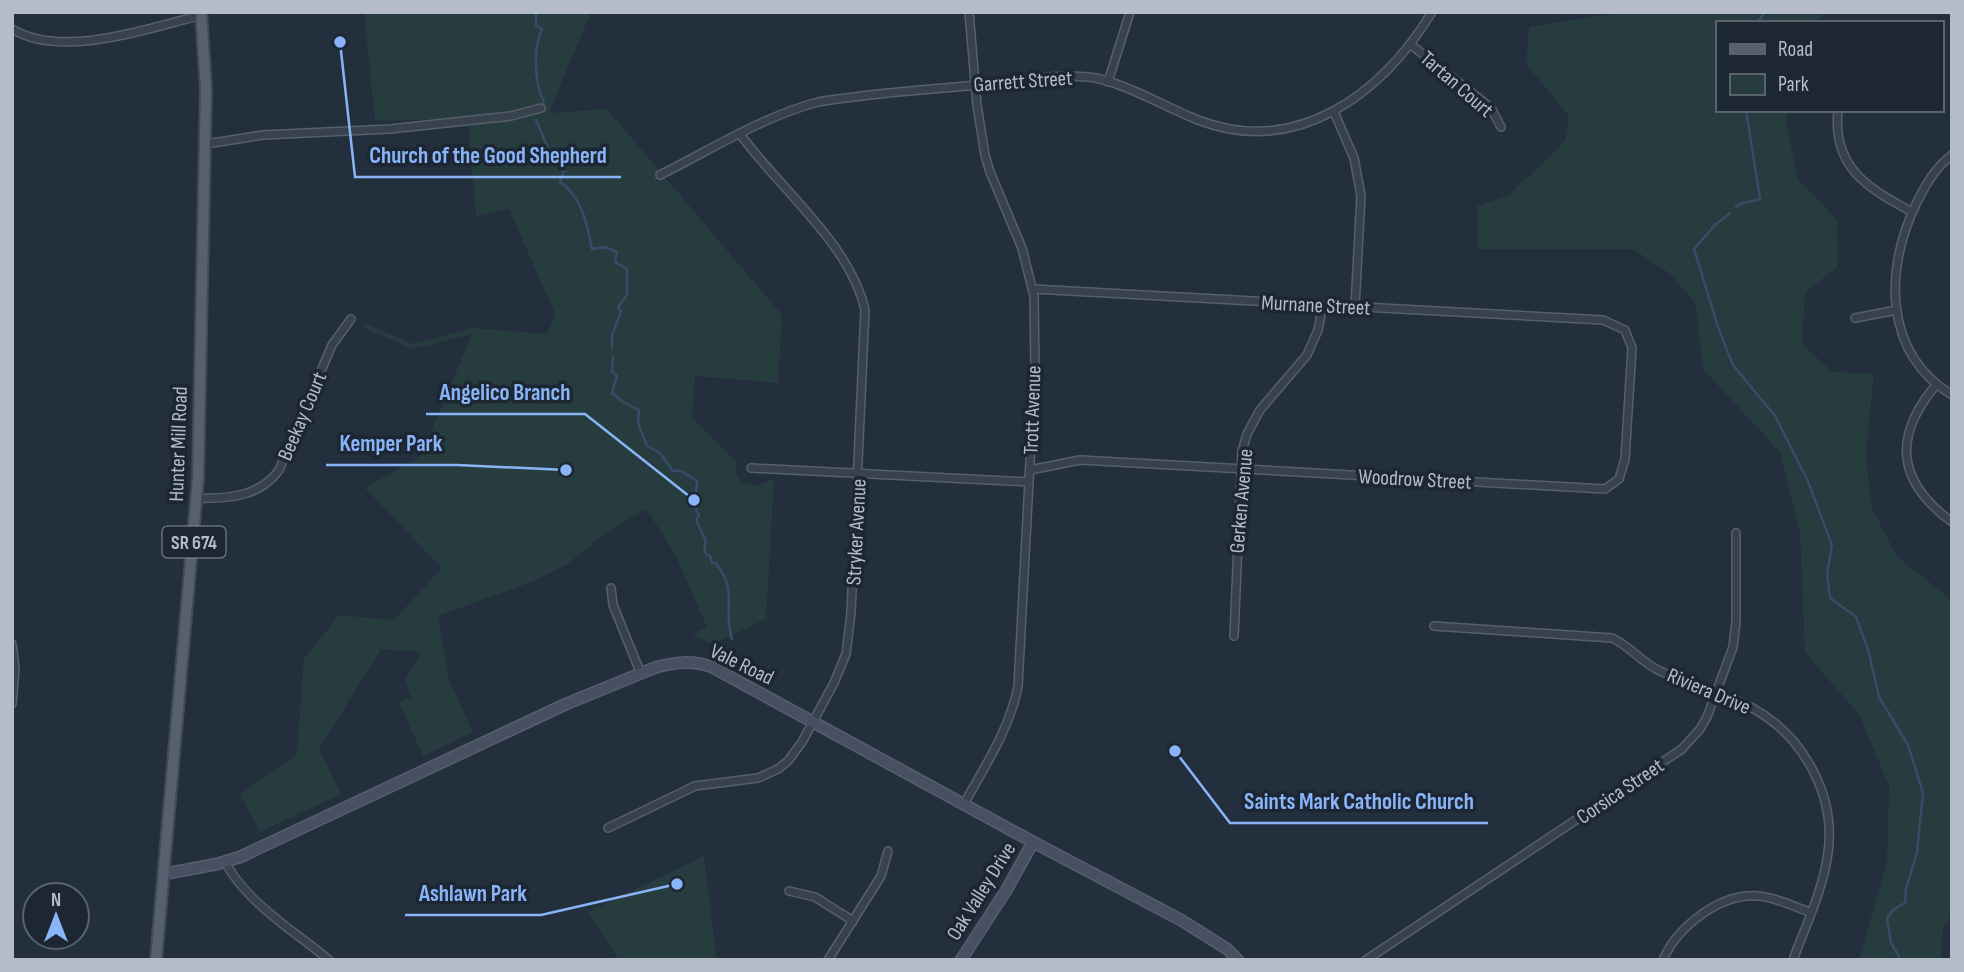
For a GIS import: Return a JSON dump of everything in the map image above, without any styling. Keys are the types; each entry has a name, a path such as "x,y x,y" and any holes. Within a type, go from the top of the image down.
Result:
{"main road":[{"name":"Hunter Mill Road","path":"156,960 196,498 206,144 206,78 201,14"},
{"name":"Vale Road","path":"164,874 225,862 530,721 641,674 681,662 702,663 1181,920 1227,948 1238,960"},
{"name":"Oak Valley Drive","path":"961,960 1007,889 1033,842"}],"street":[{"name":"Trott Avenue","path":"964,804 1000,738 1018,687 1035,369 1033,289 1021,248 988,164 981,132 968,12"},
{"path":"1108,82 1130,12"},
{"name":"Garrett Street","path":"660,175 786,112 818,102 1076,76 1108,82 1199,120 1232,129 1249,131 1300,125 1334,112 1368,89 1410,44 1433,12"},
{"path":"12,29 39,41 75,43 201,14"},
{"name":"Tartan Court","path":"1410,44 1491,108 1501,127"},
{"path":"206,144 263,135 390,129 511,116 541,108"},
{"path":"1334,112 1354,158 1361,196 1355,307"},
{"path":"1838,112 1841,147 1852,170 1870,188 1912,212"},
{"name":"Stryker Avenue","path":"608,828 695,786 745,780 778,769 796,752 814,722 842,664 849,635 866,324 863,302 857,282 840,255 740,134"},
{"path":"1952,155 1928,180 1912,212 1896,260 1895,278 1897,310 1905,340 1920,368 1936,385 1952,395"},
{"name":"Murnane Street","path":"1033,289 1600,320"},
{"name":"Gerken Avenue","path":"1234,636 1242,451 1253,421 1307,355 1318,330 1323,305"},
{"path":"1855,318 1897,310"},
{"name":"Beekay Court","path":"196,498 242,495 263,486 272,478 284,457 332,345 351,320"},
{"name":"Woodrow Street","path":"1030,470 1080,460 1605,489 1619,479 1625,459 1632,348 1625,330 1611,322 1600,320"},
{"path":"1936,385 1911,422 1908,459 1920,492 1935,509 1952,522"},
{"path":"751,468 1029,482"},
{"name":"Corsica Street","path":"1366,960 1682,749 1700,729 1728,663 1735,629 1736,533"},
{"path":"611,588 613,606 641,674"},
{"name":"Riviera Drive","path":"1434,626 1612,638 1651,666 1757,710 1784,731 1805,757 1820,785 1828,818 1825,870 1793,960"},
{"path":"12,644 15,668 12,704"},
{"path":"828,960 881,876 888,851"},
{"path":"225,862 239,883 256,899 330,960"},
{"path":"789,891 815,897 853,921"},
{"path":"1663,960 1671,944 1685,928 1718,906 1738,897 1760,896 1810,912"}],"green space":[{"path":"364,12 591,12 549,113 607,109 782,315 778,383 695,376 692,418 736,461 736,473 743,483 755,486 774,479 766,619 713,644 692,635 707,627 673,550 646,509 606,533 569,563 534,581 438,616 449,679 473,732 423,756 399,703 411,697 405,680 422,652 381,649 319,749 341,794 260,832 240,794 297,754 304,659 339,615 394,620 442,568 365,488 421,456 472,334 413,349 364,328 367,324 412,344 474,328 547,334 555,314 509,209 476,216 468,119 375,121"},
{"path":"1624,12 1824,12 1820,21 1716,21 1716,112 1788,112 1786,121 1798,179 1837,220 1838,266 1805,293 1802,344 1832,372 1874,374 1866,452 1871,506 1897,557 1952,600 1952,914 1943,928 1941,960 1859,960 1887,861 1889,786 1860,716 1805,652 1800,533 1780,452 1703,369 1695,302 1669,273 1633,249 1478,249 1477,206 1509,195 1565,141 1569,116 1526,64 1529,27"},
{"path":"704,856 717,960 619,960 588,912"}],"waterway":[{"path":"536,12 536,26 542,29 537,46 537,75 544,102"},
{"path":"1758,21 1765,12"},
{"path":"1736,207 1760,199 1746,112"},
{"path":"536,120 552,158 565,167 560,182 574,195 578,203 592,249 604,247 617,252 615,262 627,269 627,295 618,307 621,312 612,335 612,348"},
{"path":"1730,213 1715,225 1694,249 1718,327 1733,365 1775,416 1807,479 1832,545 1827,574 1830,598 1856,617 1869,653 1879,697 1908,745 1923,793 1917,852 1906,889 1905,903 1894,909 1887,918 1891,943 1901,960"},
{"path":"613,357 612,371 617,376 612,393 639,410 638,423 647,446 660,453 673,471 681,471 697,481 695,503 699,515 696,520 706,541 706,554 722,572 726,582 732,639"}],"place":[{"name":"Church of the Good Shepherd","path":"340,42"},
{"name":"Kemper Park","path":"566,470"},
{"name":"Angelico Branch","path":"694,500"},
{"name":"Saints Mark Catholic Church","path":"1175,751"},
{"name":"Ashlawn Park","path":"677,884"}]}
